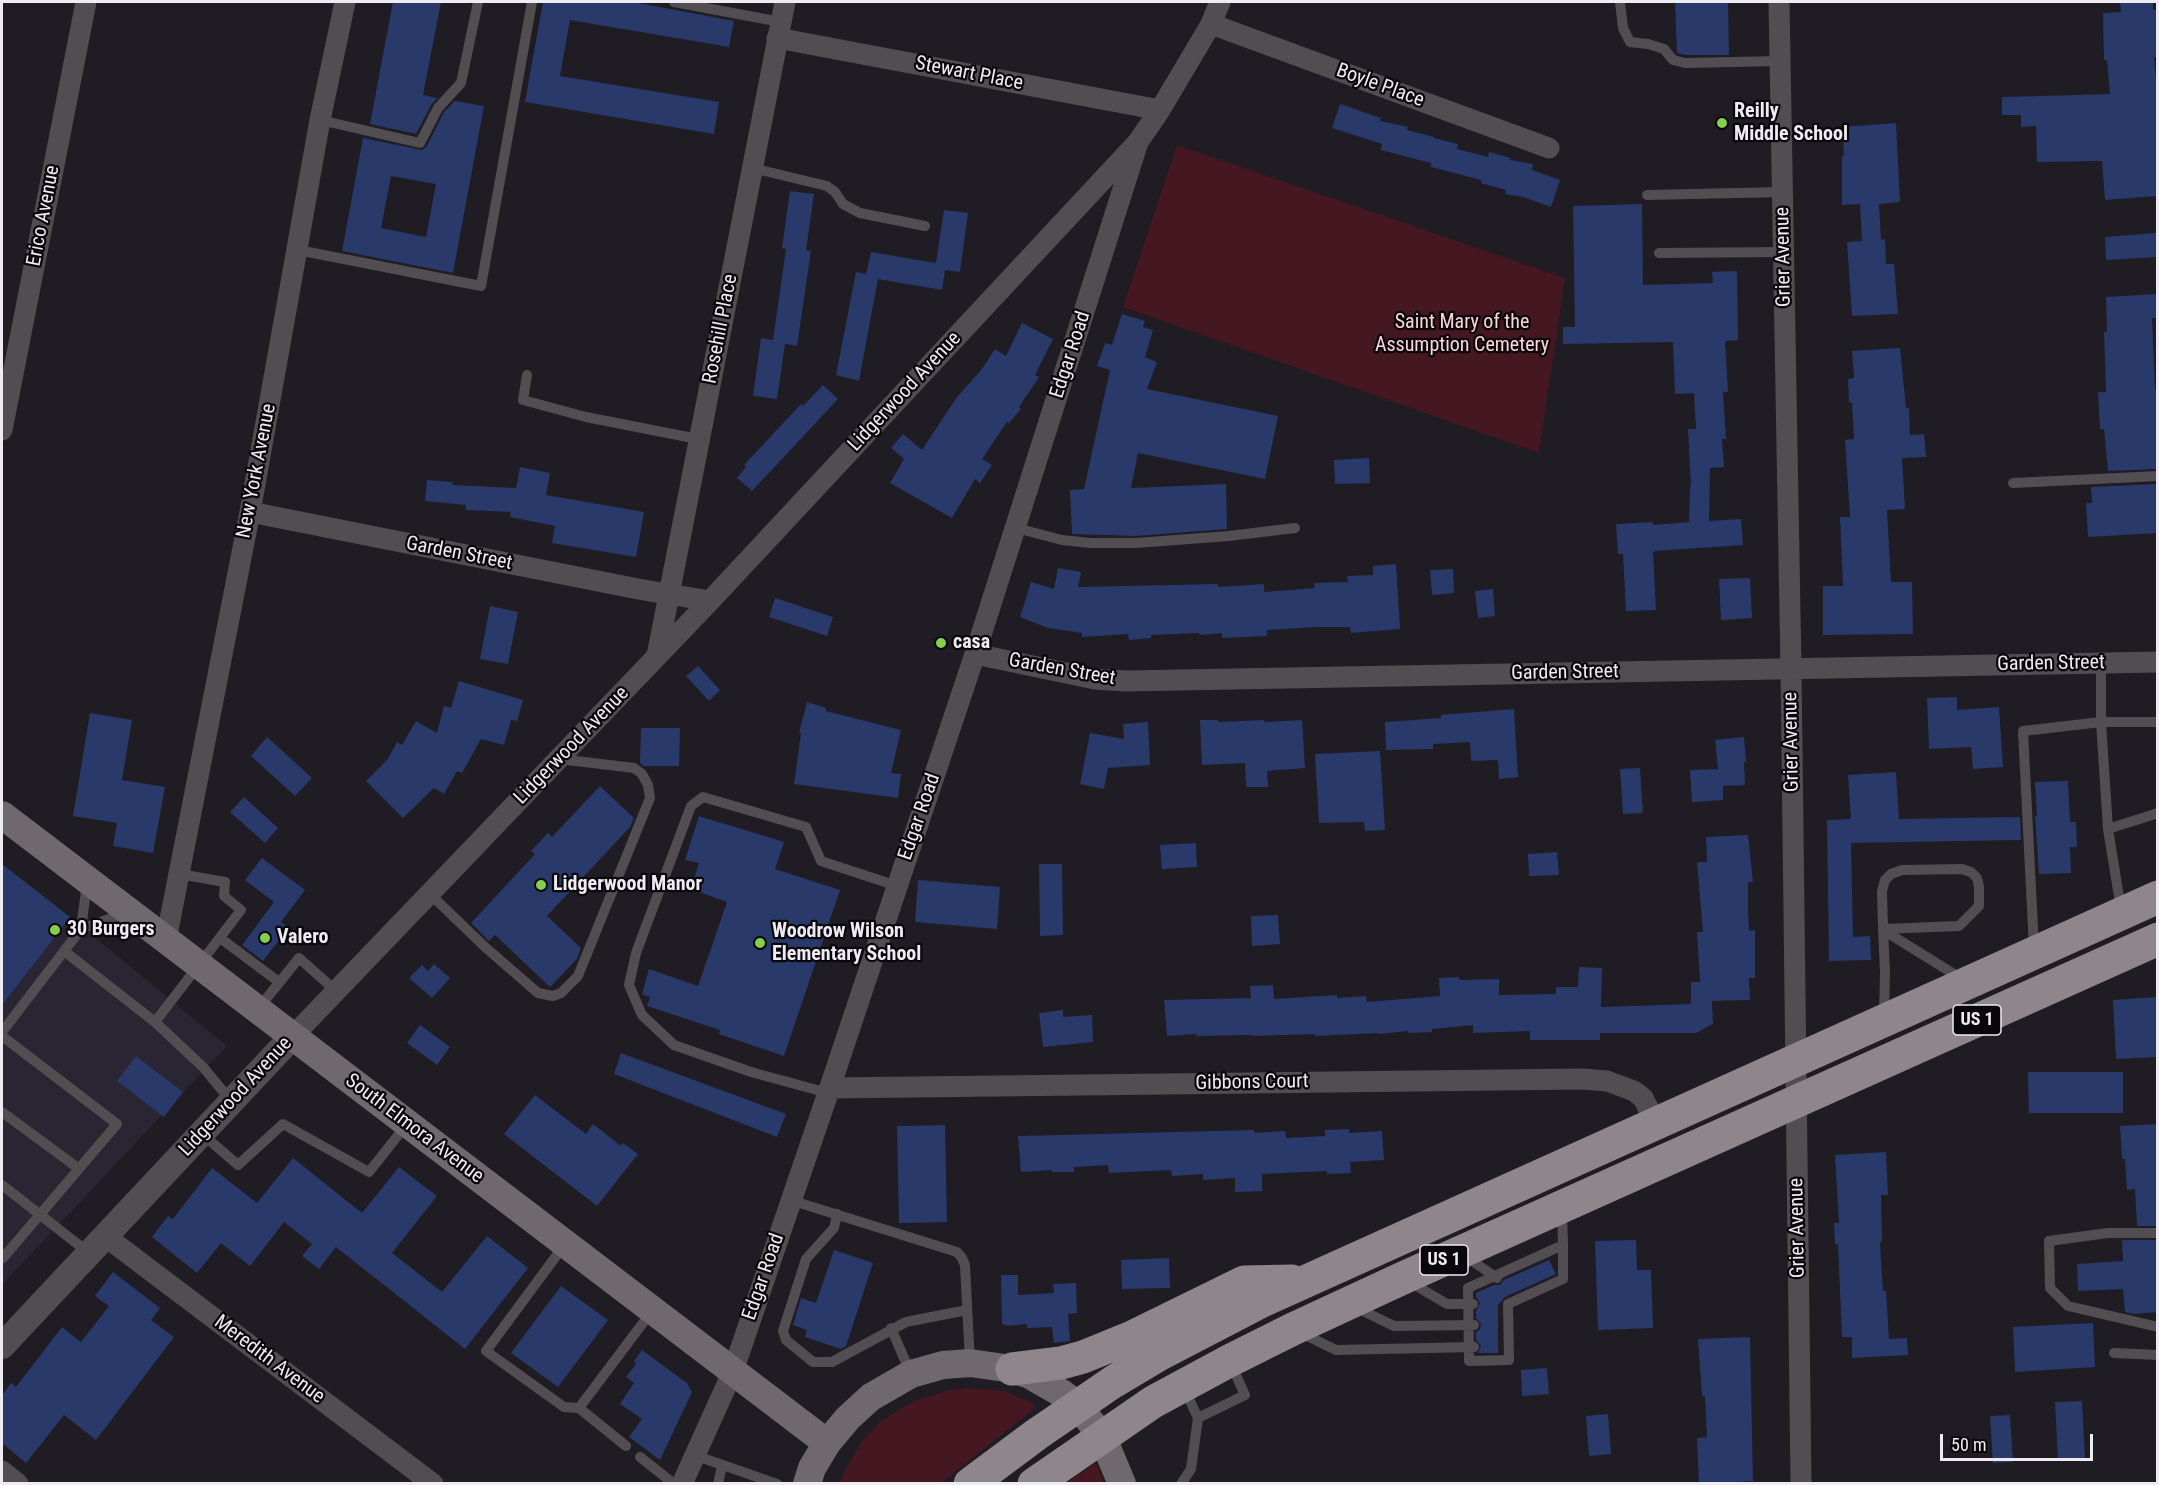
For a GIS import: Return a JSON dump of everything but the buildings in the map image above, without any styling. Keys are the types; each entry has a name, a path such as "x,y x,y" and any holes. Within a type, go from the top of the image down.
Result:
{"highway":[{"name":"US 1","path":"1077,1405 1160,1354 1306,1281 2157,897"},
{"name":"US 1","path":"1034,1484 1153,1402 1229,1360 1402,1278 2157,939"},
{"path":"1012,1369 1060,1363 1083,1357 1132,1337 1244,1282 1306,1281"},
{"path":"970,1484 1077,1405"}],"main road":[{"name":"South Elmora Avenue","path":"2,815 827,1443"},
{"path":"807,1484 812,1468 827,1443 848,1418 871,1397 911,1374 944,1365 970,1363 1012,1369 1044,1382 1077,1405 1102,1436 1122,1484"}],"street":[{"name":"Erico Avenue","path":"2,430 86,2"},
{"name":"New York Avenue","path":"166,940 250,512 320,120 345,2"},
{"path":"1138,142 1160,110 1211,24 1220,2"},
{"name":"Grier Avenue","path":"1779,2 1791,668 1801,1484"},
{"name":"Stewart Place","path":"781,20 1160,110"},
{"name":"Rosehill Place","path":"657,656 781,20"},
{"name":"Boyle Place","path":"1211,24 1549,148"},
{"name":"Edgar Road","path":"682,1484 733,1371 829,1090 975,654 1138,142"},
{"name":"Lidgerwood Avenue","path":"2,1346 231,1101 710,601 1138,142"},
{"name":"Garden Street","path":"250,512 669,595 710,601"},
{"name":"Garden Street","path":"975,654 1095,679 1125,681 2157,662"},
{"name":"Gibbons Court","path":"829,1090 1582,1080 1607,1081 1634,1091 1643,1098 1656,1123"},
{"name":"Meredith Avenue","path":"97,1244 433,1484"},
{"path":"2,1471 18,1484"}],"lane":[{"path":"320,120 420,143 438,108 461,83 478,2"},
{"path":"297,250 481,286 531,2"},
{"path":"674,2 781,20"},
{"path":"1620,2 1623,28 1630,42 1664,49 1673,60 1685,63 1780,61"},
{"path":"752,168 827,186 835,192 843,204 860,213 925,226"},
{"path":"1647,195 1783,192"},
{"path":"1659,253 1784,252"},
{"path":"527,375 523,400 586,417 698,439"},
{"path":"2013,483 2157,476"},
{"path":"1016,528 1062,540 1090,543 1136,543 1295,528"},
{"path":"2101,663 2101,722 2108,829 2122,912"},
{"path":"2034,952 2023,731 2101,722 2157,722"},
{"path":"429,894 484,947 538,993 553,996 561,993 578,976 650,798 648,785 642,774 634,768 559,759"},
{"path":"829,1090 751,1072 674,1045 642,1015 629,985 636,953 691,806 703,797 806,827 820,861 897,886"},
{"path":"2108,829 2157,813"},
{"path":"1883,929 1959,926 1979,906 1977,878 1971,872 1962,869 1902,870 1891,874 1882,886 1884,1020"},
{"path":"155,1022 241,910 224,896 225,882 179,874"},
{"path":"2,1257 117,1124 2,1034 81,929 88,880"},
{"path":"81,929 129,912"},
{"path":"1883,929 1967,982"},
{"path":"220,938 279,982"},
{"path":"64,951 155,1022 203,1067 231,1101"},
{"path":"257,1009 299,958 336,991"},
{"path":"2,1112 78,1168"},
{"path":"201,1133 238,1165 283,1124 369,1172 407,1123"},
{"path":"2,1185 38,1215 97,1244"},
{"path":"790,1200 957,1252 965,1265 970,1363"},
{"path":"1562,1208 1563,1245 1563,1279 1504,1303 1503,1347 1509,1360 1469,1360 1471,1304 1468,1288 1563,1245"},
{"path":"837,1214 834,1228 806,1259 783,1331 786,1340 813,1362 832,1362 906,1322 967,1310"},
{"path":"2157,1233 2108,1233 2049,1241 2050,1288 2068,1306 2157,1327"},
{"path":"565,1244 486,1351 564,1407 579,1408 626,1446"},
{"path":"1460,1253 1496,1277"},
{"path":"1402,1278 1447,1304 1471,1304"},
{"path":"1347,1303 1394,1326 1471,1326"},
{"path":"579,1408 652,1311"},
{"path":"891,1329 911,1374"},
{"path":"1293,1329 1336,1350 1471,1347"},
{"path":"2114,1353 2157,1354"},
{"path":"1198,1418 1245,1395 1229,1360"},
{"path":"1181,1484 1191,1469 1198,1418 1182,1385"},
{"path":"694,1455 777,1484"},
{"path":"640,1457 674,1484"},
{"path":"718,1484 722,1466"}],"shaded area":[{"path":"2,866 70,917 227,1046 2,1285"}],"green space":[{"name":"Saint Mary of the Assumption Cemetery","path":"1177,145 1565,278 1539,453 1123,307"},
{"path":"969,1388 1004,1391 1033,1403 1035,1408 941,1483 839,1483 862,1441 881,1421 914,1401 950,1390"},
{"path":"1094,1464 1097,1465 1104,1483 1066,1483"}],"place":[{"name":"Reilly Middle School","path":"1722,123"},
{"name":"casa","path":"941,643"},
{"name":"Lidgerwood Manor","path":"541,885"},
{"name":"30 Burgers","path":"55,930"},
{"name":"Valero","path":"265,938"},
{"name":"Woodrow Wilson Elementary School","path":"760,943"}]}
